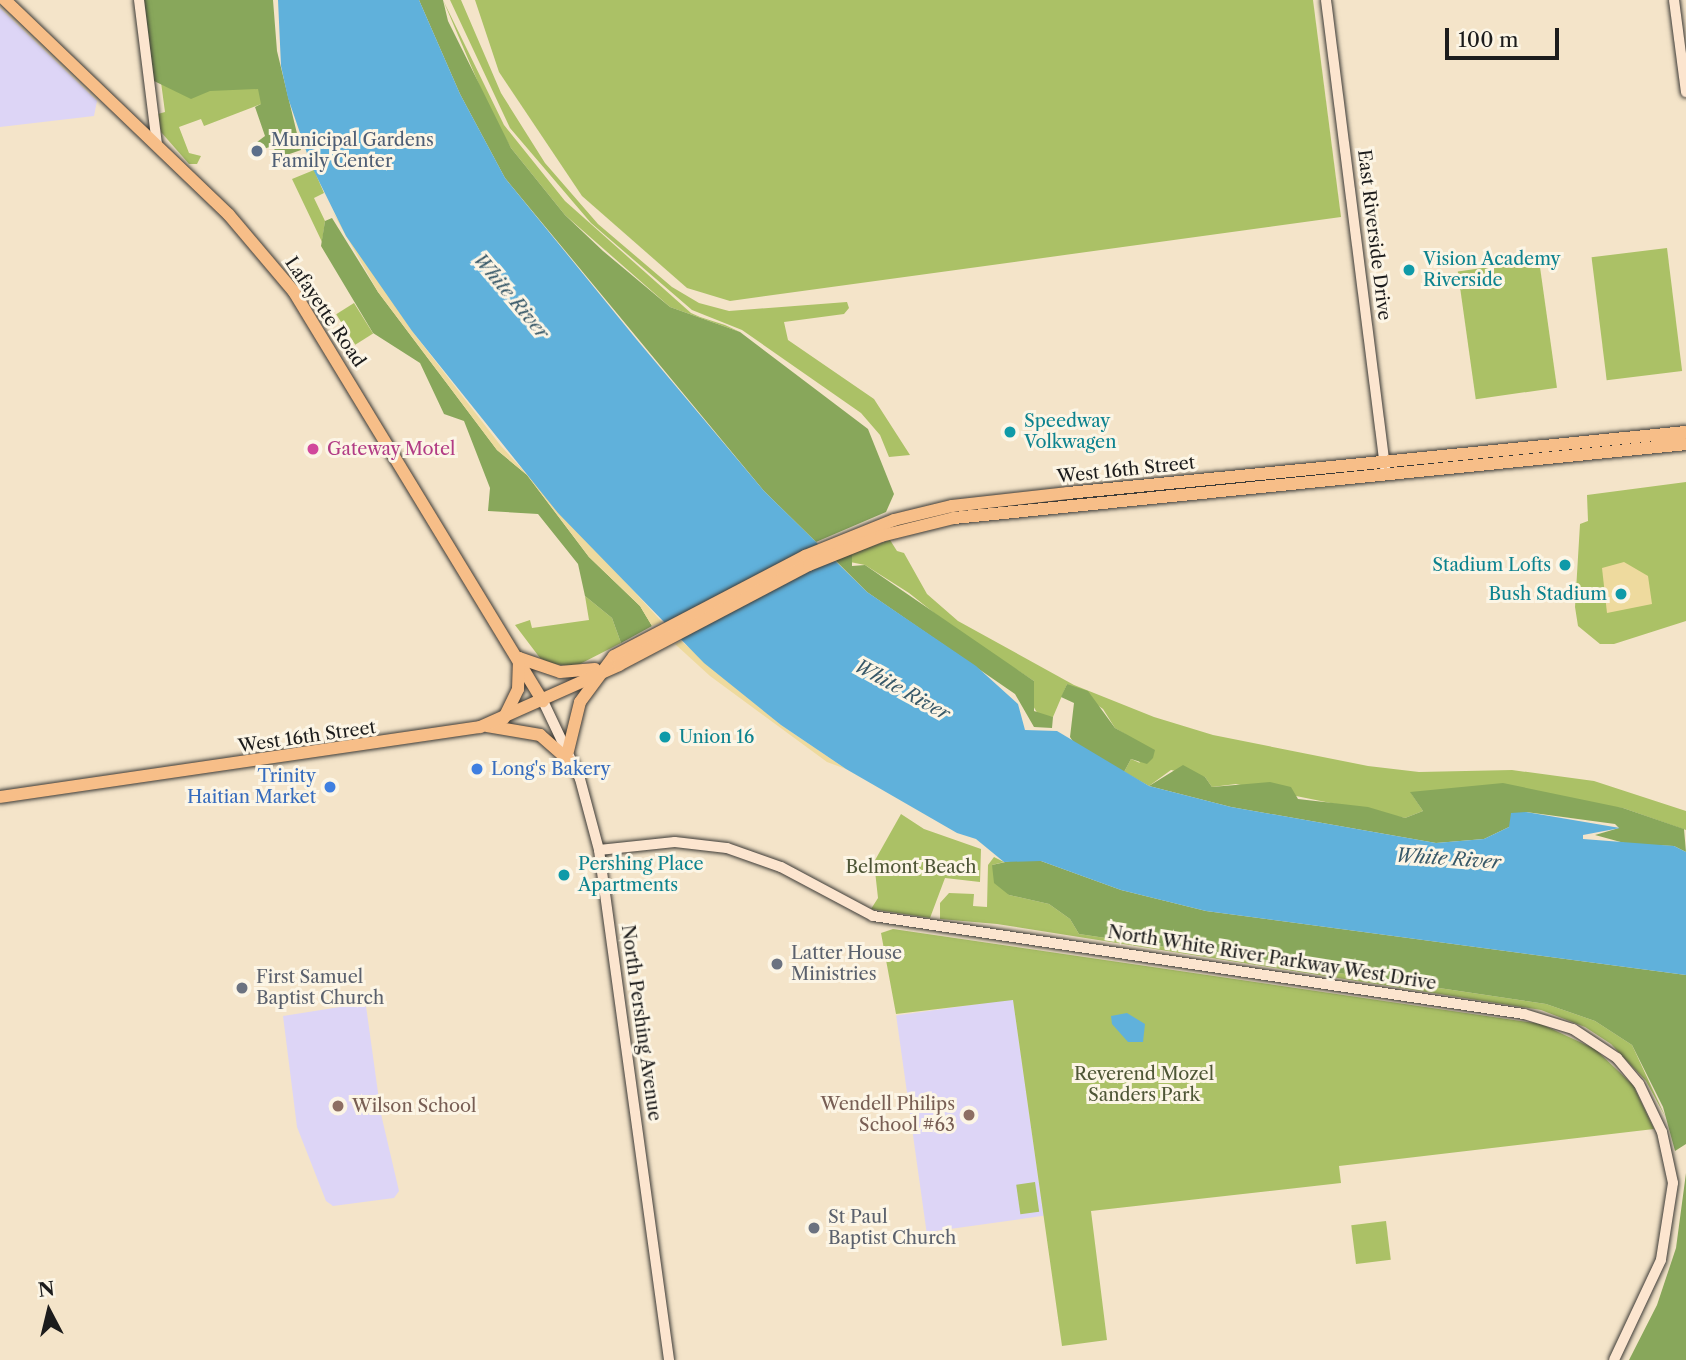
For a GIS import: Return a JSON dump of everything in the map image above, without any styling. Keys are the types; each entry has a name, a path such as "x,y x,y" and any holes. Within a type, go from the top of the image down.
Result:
{"main road":[{"name":"Lafayette Road","path":"5,0 242,228 301,302 543,701"},
{"path":"139,0 157,145"},
{"name":"East Riverside Drive","path":"1326,0 1386,468"},
{"path":"1674,0 1686,92"},
{"name":"West 16th Street","path":"1386,468 1686,432"},
{"name":"West 16th Street","path":"0,797 444,735 483,726 543,701 630,653 853,539 952,506 1686,444"},
{"path":"504,718 518,689 519,658 560,672 606,667"},
{"path":"568,751 580,702 606,667"},
{"name":"North Pershing Avenue","path":"543,701 573,764 599,850 669,1360"},
{"path":"483,726 540,735 573,764"},
{"name":"North White River Parkway West Drive","path":"599,850 675,842 727,848 781,867 873,916 1524,1014 1573,1029 1617,1058 1639,1084 1662,1132 1673,1184 1661,1260 1614,1360"}],"shaded area":[{"path":"0,8 97,101 94,116 0,127"},
{"name":"Wendell Philips School #63","path":"1013,999 1043,1216 927,1232 896,1015"},
{"name":"Wilson School","path":"359,1004 366,1006 381,1114 399,1191 394,1198 333,1206 326,1201 297,1127 283,1016"}],"green space":[{"path":"144,0 273,0 277,51 301,150 278,158 273,146 260,150 257,142 265,136 255,107 261,104 258,89 210,91 191,99 154,81"},
{"path":"150,0 271,0 261,104 204,126 201,119 179,127 189,153 201,156 197,164 189,164 161,132 158,114 165,112"},
{"path":"419,0 443,0 448,21 511,148 565,215 670,307 740,332 868,429 894,494 886,512 816,542 764,491 505,178 460,94"},
{"path":"443,0 504,125 565,201 691,313 740,332 670,307 565,215 511,148 492,115"},
{"path":"450,0 461,0 501,93 545,163 598,224 672,287 699,303 729,311 847,302 849,308 844,314 784,322 788,340 874,399 910,455 889,457 880,435 861,413 742,330 692,310 591,223 510,128"},
{"path":"475,0 1313,0 1341,217 730,301 687,288 582,196 499,72"},
{"path":"314,170 324,193 314,198 325,221 322,242 292,179"},
{"path":"332,218 378,292 497,450 527,475 589,557 640,606 652,626 621,643 612,618 585,596 578,564 538,514 488,511 490,488 464,421 444,414 420,363 373,333 321,246 325,221"},
{"path":"1667,248 1682,371 1607,380 1592,257"},
{"path":"1539,260 1557,388 1476,399 1458,271"},
{"path":"354,303 373,334 355,345 336,314"},
{"path":"1686,482 1686,621 1614,644 1600,644 1578,626 1575,607 1580,524 1588,521 1587,495"},
{"path":"890,540 897,551 904,553 927,594 958,621 1074,685 1154,717 1213,735 1368,766 1419,772 1512,770 1594,781 1686,811 1686,830 1623,808 1411,793 1423,811 1405,818 1236,784 1212,787 1205,777 1171,770 1149,786 1124,772 1131,759 1140,763 1125,734 1115,728 1103,709 1067,684 1053,717 1039,716 1032,704 1034,681 957,631 909,593 865,565 850,562 852,553"},
{"path":"852,553 852,566 865,565 1034,681 1034,711 1053,717 1052,728 1034,727 1015,694 867,592 835,560"},
{"path":"585,596 612,618 621,643 576,666 551,664 540,658 515,625 530,620 532,628 589,620"},
{"path":"1067,684 1088,691 1115,728 1155,750 1153,758 1147,764 1131,759 1124,772 1076,746 1070,737 1074,703 1061,697"},
{"path":"1183,765 1205,777 1212,787 1270,782 1291,787 1298,799 1368,807 1405,818 1423,811 1410,792 1503,783 1623,808 1684,829 1686,852 1674,846 1628,844 1595,835 1619,828 1615,824 1526,812 1509,827 1484,839 1436,843 1231,807 1149,786"},
{"name":"Belmont Beach","path":"901,814 924,829 981,849 980,882 945,878 930,918 871,909 878,898 874,862"},
{"path":"994,857 1004,862 992,865 1009,895 1049,904 1070,919 1079,934 1546,1004 1595,1021 1632,1045 1666,1118 1646,1081 1611,1044 1585,1027 1541,1010 997,924 940,919 940,903 949,893 974,894 973,906 987,907 988,865"},
{"path":"1010,861 1041,861 1121,890 1206,911 1686,975 1686,1144 1675,1151 1663,1107 1632,1045 1595,1021 1546,1004 1079,934 1070,919 1049,904 1009,895 994,883 992,865"},
{"name":"Reverend Mozel Sanders Park","path":"893,929 1541,1024 1595,1049 1633,1085 1654,1129 1339,1166 1341,1183 1091,1211 1107,1340 1062,1346 1013,1000 896,1014 881,933"},
{"path":"1686,1173 1686,1360 1629,1360 1657,1305 1676,1248"},
{"path":"1035,1182 1039,1212 1020,1214 1016,1185"},
{"path":"1386,1221 1391,1260 1356,1264 1351,1225"}],"sand":[{"path":"332,211 412,331 501,446 662,622 652,626 640,606 589,557 527,475 497,450 378,292"},
{"path":"1624,562 1648,576 1652,604 1607,613 1602,568"},
{"path":"681,641 781,725 846,769 827,762 710,676 675,644"}],"water":[{"name":"White River","path":"278,0 419,0 460,94 505,178 637,340 764,491 867,592 976,666 1018,704 1025,730 1057,731 1149,786 1231,807 1436,843 1484,839 1509,827 1511,813 1526,812 1620,828 1583,835 1583,839 1674,846 1686,852 1686,975 1206,911 1121,890 1041,861 1004,862 976,839 957,833 846,769 781,725 704,663 558,513 412,331 346,236 311,165 288,98 281,66"},
{"path":"1127,1013 1145,1024 1143,1042 1128,1042 1112,1024 1111,1016"}],"place":[{"name":"Municipal Gardens Family Center","path":"257,151"},
{"name":"Vision Academy Riverside","path":"1409,270"},
{"name":"Speedway Volkwagen","path":"1010,432"},
{"name":"Gateway Motel","path":"313,449"},
{"name":"Stadium Lofts","path":"1565,565"},
{"name":"Bush Stadium","path":"1621,594"},
{"name":"Union 16","path":"665,737"},
{"name":"Long's Bakery","path":"477,769"},
{"name":"Trinity Haitian Market","path":"330,787"},
{"name":"Pershing Place Apartments","path":"564,875"},
{"name":"Latter House Ministries","path":"777,964"},
{"name":"First Samuel Baptist Church","path":"242,988"},
{"name":"Wilson School","path":"338,1106"},
{"name":"Wendell Philips School #63","path":"969,1115"},
{"name":"St Paul Baptist Church","path":"814,1228"}]}
